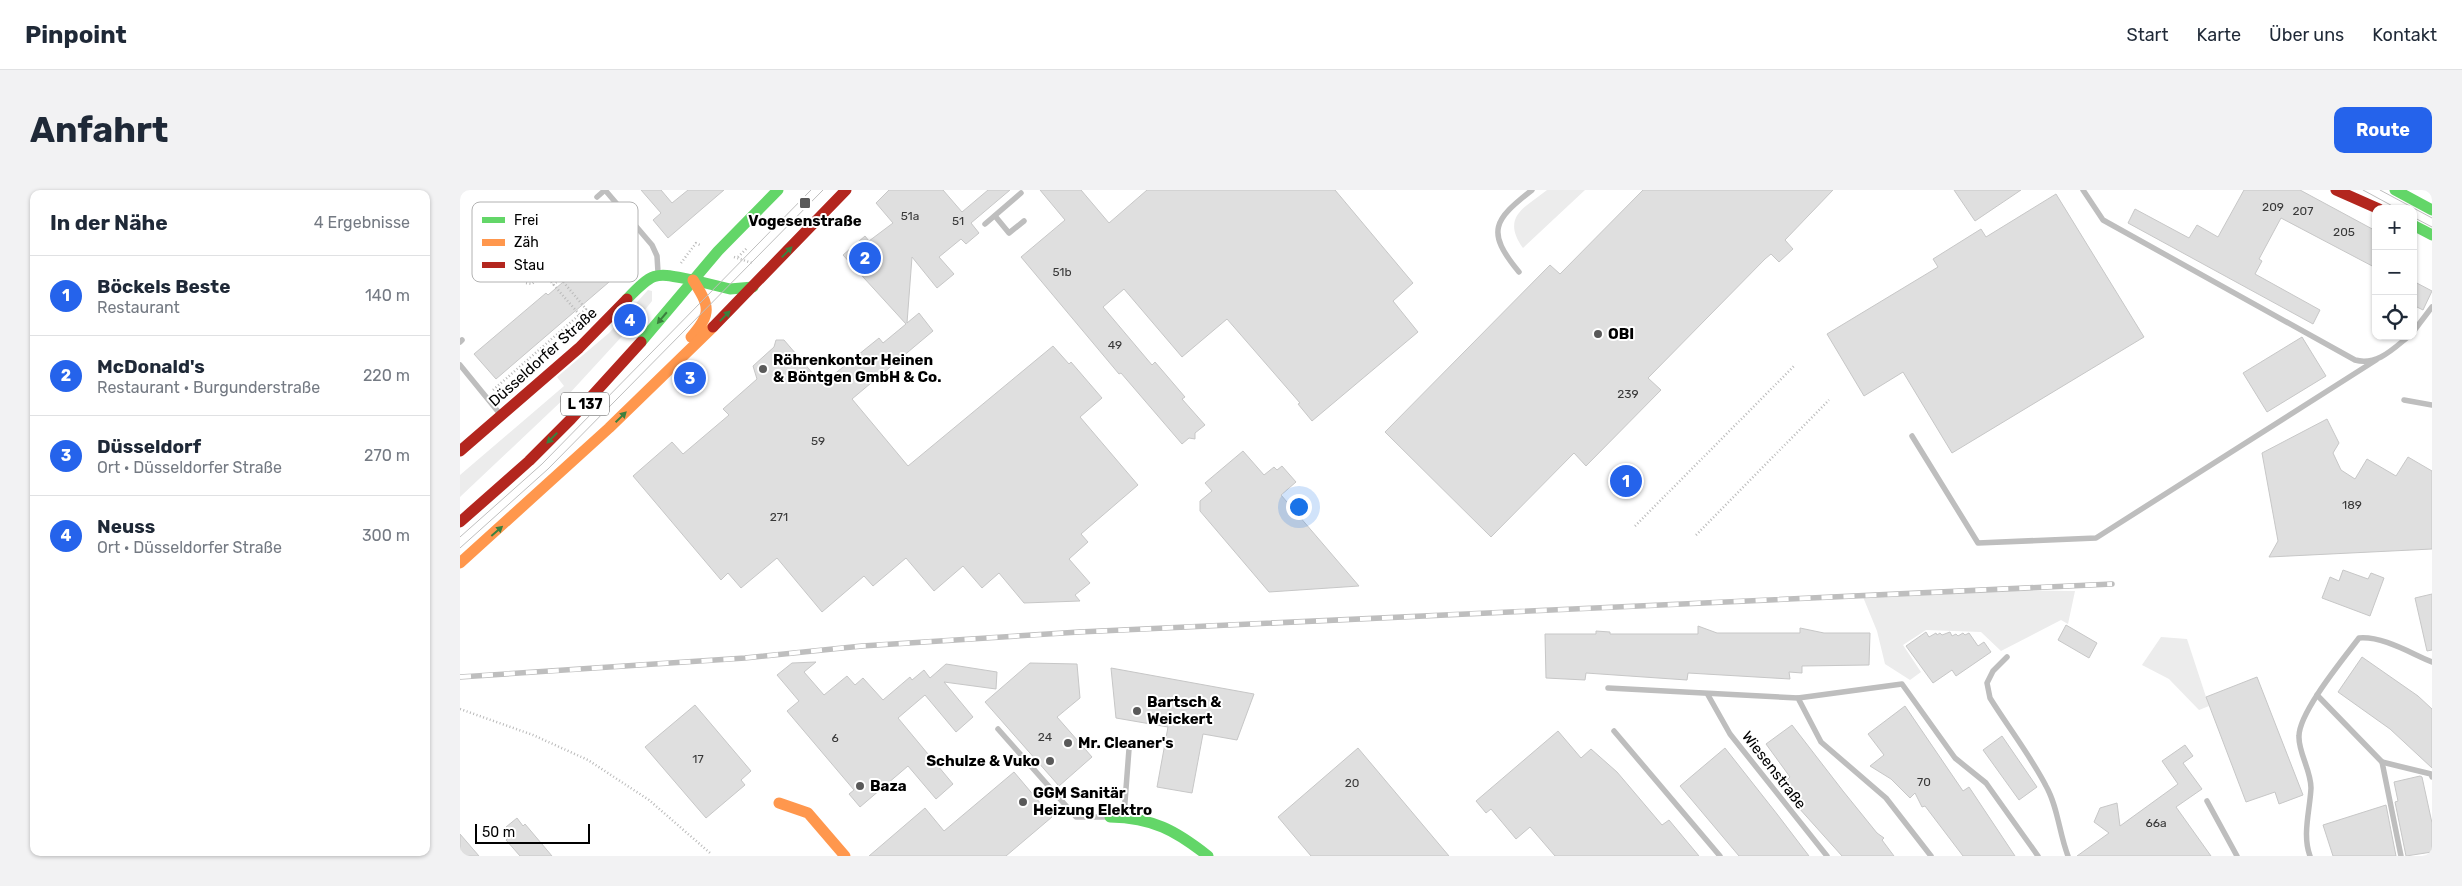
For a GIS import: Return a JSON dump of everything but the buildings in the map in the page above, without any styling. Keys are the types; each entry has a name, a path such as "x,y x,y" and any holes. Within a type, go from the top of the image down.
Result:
{"main road":[{"name":"L 137","path":"460,522 529,461 571,419 647,336 718,251 778,190"},
{"name":"L 137","path":"460,563 586,451 678,363 846,190"},
{"path":"2336,190 2372,206"},
{"path":"2395,190 2432,210"},
{"path":"2417,227 2432,235"},
{"path":"658,274 673,275 725,290 738,291 753,287"},
{"name":"Düsseldorfer Straße","path":"460,451 595,332 647,278 658,274"},
{"path":"678,363 692,335 702,325 708,307 705,298 693,280"},
{"path":"779,803 808,812 845,856"},
{"path":"1110,817 1146,818 1167,826 1208,856"}],"lane":[{"path":"597,197 605,190 615,202"},
{"path":"1519,272 1503,254 1498,236 1499,224 1506,210 1532,190"},
{"path":"2083,190 2103,220 2137,240 2355,360 2369,362 2376,360"},
{"path":"985,224 1021,193"},
{"path":"995,216 1009,233 1024,221"},
{"path":"638,229 652,245 657,256 658,274"},
{"path":"2417,327 2432,307"},
{"path":"1912,436 1978,543 2096,538 2376,360 2404,340"},
{"path":"460,366 501,415"},
{"path":"2404,400 2432,405"},
{"path":"2310,856 2305,842 2310,816 2311,780 2298,736 2308,709 2359,638 2369,637 2382,641 2432,662"},
{"path":"2007,657 1993,671 1987,683 1990,698 2047,786 2055,808 2060,835 2068,856"},
{"path":"1608,688 1798,698 1902,684 1956,758 1986,783 2038,856"},
{"name":"Wiesenstraße","path":"1708,694 1730,734 1827,856"},
{"path":"2317,695 2382,762 2431,774 2432,777"},
{"path":"1798,698 1821,742 1886,798 1931,856"},
{"path":"998,729 1076,817 1110,817"},
{"path":"1614,731 1720,856"},
{"path":"1124,817 1128,749"},
{"path":"2382,762 2401,856"},
{"path":"2208,802 2237,856"}],"path":[{"path":"673,275 696,243"},
{"path":"737,258 747,248"},
{"path":"718,251 770,269"},
{"path":"526,284 534,282"},
{"path":"555,282 553,284 595,332"},
{"path":"486,396 586,309 563,282"},
{"path":"1635,526 1794,366"},
{"path":"1696,535 1829,400"},
{"path":"460,709 533,735 588,760 649,800 710,854"}],"shaded area":[{"path":"1547,190 1585,190 1523,248 1514,228 1515,221 1523,208"},
{"path":"648,290 652,291 652,301 637,320 569,394 460,497 460,475 564,386 557,377 609,333"},
{"path":"2003,590 2075,591 2068,624 2061,620 2001,651 1981,632 1926,630 1903,645 1921,672 1910,680 1885,664 1877,631 1863,597"},
{"path":"2161,637 2187,639 2209,706 2199,710 2169,679 2142,665"}],"tram line":[{"path":"460,537 542,464 811,190"},
{"path":"460,548 548,469 823,190"},
{"path":"2363,190 2391,205"},
{"path":"2380,190 2432,218"},
{"path":"2417,219 2432,227"}],"railway":[{"path":"460,677 745,658 862,646 1079,632 2112,584"}],"traffic: fast":[{"path":"641,342 718,251 778,190"},
{"path":"2395,190 2432,210"},
{"path":"2417,227 2432,235"},
{"path":"627,299 650,278 656,276 663,275 693,280"},
{"path":"693,280 730,289 753,287"},
{"path":"1110,817 1139,820 1163,827 1185,839 1208,856"}],"traffic: slow":[{"path":"691,337 703,322 706,310 703,297 693,280"},
{"path":"460,563 609,428 713,327"},
{"path":"779,803 808,813 845,856"}],"traffic: jam":[{"path":"713,327 846,190"},
{"path":"2336,190 2372,206"},
{"path":"460,451 579,348 627,299"},
{"path":"460,522 529,461 571,419 641,342"}],"place":[{"name":"Vogesenstraße","path":"805,203"},
{"name":"McDonald's","path":"865,258"},
{"name":"Neuss","path":"630,320"},
{"name":"OBI","path":"1598,334"},
{"name":"Röhrenkontor Heinen & Böntgen GmbH & Co.","path":"763,369"},
{"name":"Düsseldorf","path":"690,378"},
{"name":"Böckels Beste","path":"1626,481"},
{"name":"Bartsch & Weickert","path":"1137,711"},
{"name":"Mr. Cleaner's","path":"1068,743"},
{"name":"Schulze & Vuko","path":"1050,761"},
{"name":"Baza","path":"860,786"},
{"name":"GGM Sanitär Heizung Elektro","path":"1023,802"}]}
